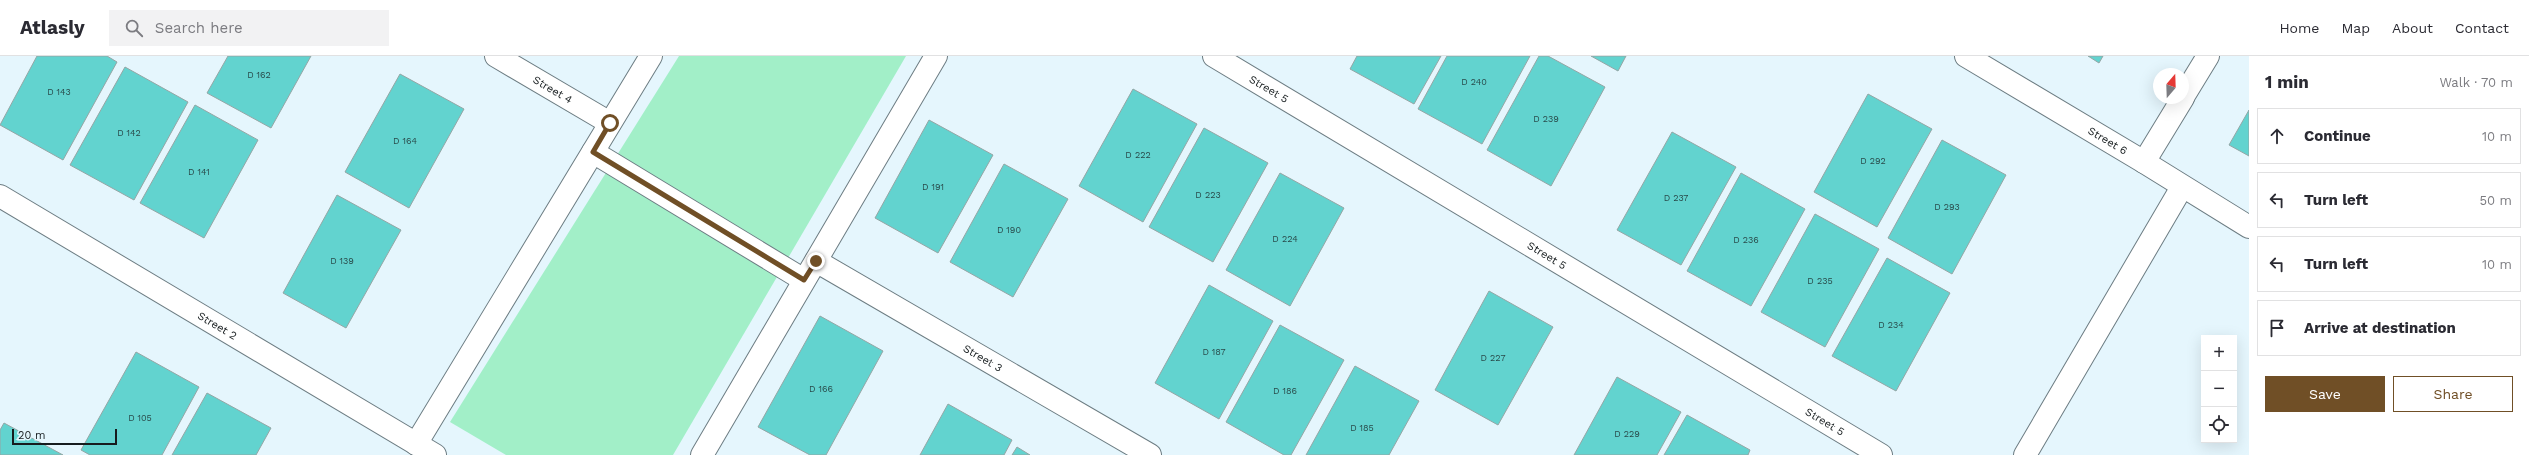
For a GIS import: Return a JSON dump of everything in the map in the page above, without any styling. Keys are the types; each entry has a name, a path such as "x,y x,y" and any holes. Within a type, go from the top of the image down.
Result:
{"street":[{"name":"Street 4","path":"496,56 610,123"},
{"path":"416,444 651,56"},
{"path":"702,455 936,56"},
{"name":"Street 5","path":"1214,56 1881,455"},
{"name":"Street 6","path":"1966,56 2144,162 2182,187 2249,227"},
{"path":"2189,88 2208,56"},
{"path":"2144,162 2179,104"},
{"path":"593,152 804,280"},
{"path":"2025,455 2182,187"},
{"name":"Street 2","path":"0,196 435,455"},
{"name":"Street 3","path":"816,261 1150,455"}],"green space":[{"path":"679,56 906,56 673,455 506,455 450,422"}],"building":[{"path":"37,56 107,56 117,62 63,160 0,125"},
{"path":"228,56 311,56 271,128 207,93"},
{"path":"1357,56 1441,56 1414,104 1350,69"},
{"path":"1447,56 1530,56 1482,144 1418,109"},
{"path":"1539,56 1548,56 1605,87 1551,186 1487,150"},
{"path":"1591,56 1626,56 1618,71"},
{"path":"2088,56 2103,56 2099,63"},
{"path":"125,67 188,102 134,200 70,165"},
{"path":"400,74 464,109 409,208 345,172"},
{"path":"1133,89 1197,124 1143,222 1079,186"},
{"path":"1868,94 1932,129 1877,227 1814,192"},
{"path":"195,105 258,140 204,238 140,203"},
{"path":"2249,110 2249,156 2229,145"},
{"path":"929,120 993,155 938,253 875,218"},
{"path":"1204,128 1268,163 1213,262 1149,227"},
{"path":"1672,132 1736,167 1681,265 1617,230"},
{"path":"1942,140 2006,175 1952,274 1888,238"},
{"path":"1004,164 1068,199 1013,297 950,262"},
{"path":"1280,173 1344,208 1290,306 1226,270"},
{"path":"1741,173 1805,209 1751,306 1687,271"},
{"path":"337,195 401,230 346,328 283,293"},
{"path":"1815,214 1879,249 1825,347 1761,312"},
{"path":"1887,258 1950,293 1896,391 1832,356"},
{"path":"1209,285 1273,321 1219,419 1155,383"},
{"path":"1489,291 1553,327 1498,425 1435,390"},
{"path":"820,316 883,351 826,455 810,455 758,427"},
{"path":"1280,325 1344,360 1291,455 1284,455 1226,422"},
{"path":"136,352 199,387 162,455 90,455 81,450"},
{"path":"1355,366 1419,401 1389,455 1306,455"},
{"path":"1617,377 1681,412 1657,455 1574,455"},
{"path":"207,393 271,428 256,455 172,455"},
{"path":"948,404 1012,440 1004,455 920,455"},
{"path":"1687,415 1750,450 1748,455 1664,455"},
{"path":"4,423 63,455 0,455 0,430"},
{"path":"1017,447 1030,455 1012,455"}],"route":[{"path":"610,123 593,152 804,280 816,261"}]}
